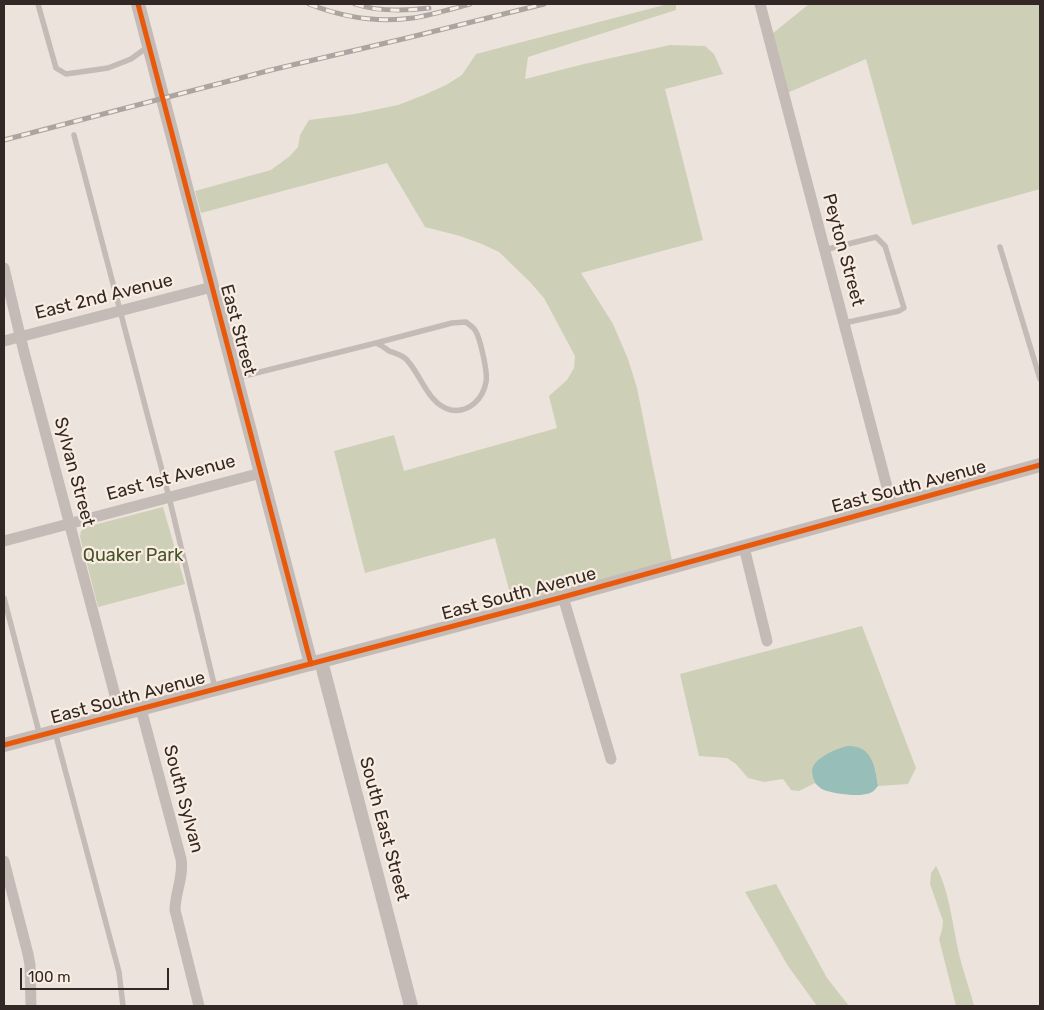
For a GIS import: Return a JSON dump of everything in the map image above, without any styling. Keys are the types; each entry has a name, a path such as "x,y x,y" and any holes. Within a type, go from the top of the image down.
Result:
{"street":[{"name":"East Street","path":"138,4 261,473 316,663"},
{"name":"Peyton Street","path":"760,4 892,506"},
{"name":"Sylvan Street","path":"4,268 20,337 120,714"},
{"name":"East 2nd Avenue","path":"4,341 212,287"},
{"name":"East South Avenue","path":"4,745 563,597 1040,465"},
{"name":"East 1st Avenue","path":"4,541 261,473"},
{"path":"744,547 767,642"},
{"path":"563,597 612,759"},
{"name":"South East Street","path":"316,663 411,1006"},
{"name":"South Sylvan","path":"141,709 181,859 181,874 175,899 176,915 199,1006"},
{"path":"4,862 28,954 31,1006"}],"lane":[{"path":"38,4 56,68 66,74 108,68 131,59 149,46"},
{"path":"74,135 169,497 216,689"},
{"path":"824,250 876,237 885,246 904,308 891,313 844,323"},
{"path":"1000,247 1040,379"},
{"path":"236,378 452,323 466,322 475,330 486,366 487,382 480,398 472,406 464,410 451,410 439,405 424,387 405,358 376,343"},
{"path":"4,598 40,736"},
{"path":"55,732 118,972 123,1006"}],"green space":[{"path":"668,4 676,4 676,10 528,57 525,79 670,45 705,46 714,54 723,74 665,89 703,240 581,273 613,324 628,359 637,388 672,561 513,604 495,538 365,573 334,451 394,435 404,471 557,428 549,396 567,380 574,368 575,356 544,298 530,282 499,252 460,236 425,227 387,163 201,213 195,191 271,170 290,156 298,147 300,135 309,120 355,114 398,105 446,85 462,75 476,54"},
{"path":"809,4 1040,4 1040,189 912,225 866,59 787,93 772,34"},
{"name":"Quaker Park","path":"163,507 185,584 98,607 80,537 81,531 86,527"},
{"path":"862,626 916,768 908,784 878,786 875,769 812,771 815,783 799,791 791,790 783,779 764,782 748,778 736,764 727,758 699,756 680,674"},
{"path":"936,866 945,887 960,958 974,1006 956,1006 939,939 943,921 930,884 931,873"},
{"path":"776,884 827,978 849,1006 817,1006 788,966 745,892"}],"water":[{"path":"847,746 862,749 871,758 878,786 868,794 841,794 823,790 815,783 812,771 816,762 831,752"}],"railway":[{"path":"309,4 360,18 386,20 420,17 470,4"},
{"path":"355,4 364,7 392,10 429,8"},
{"path":"4,140 271,70 544,4"}],"cycle path":[{"path":"138,4 311,664"},
{"path":"4,745 563,597 1040,465"}]}
